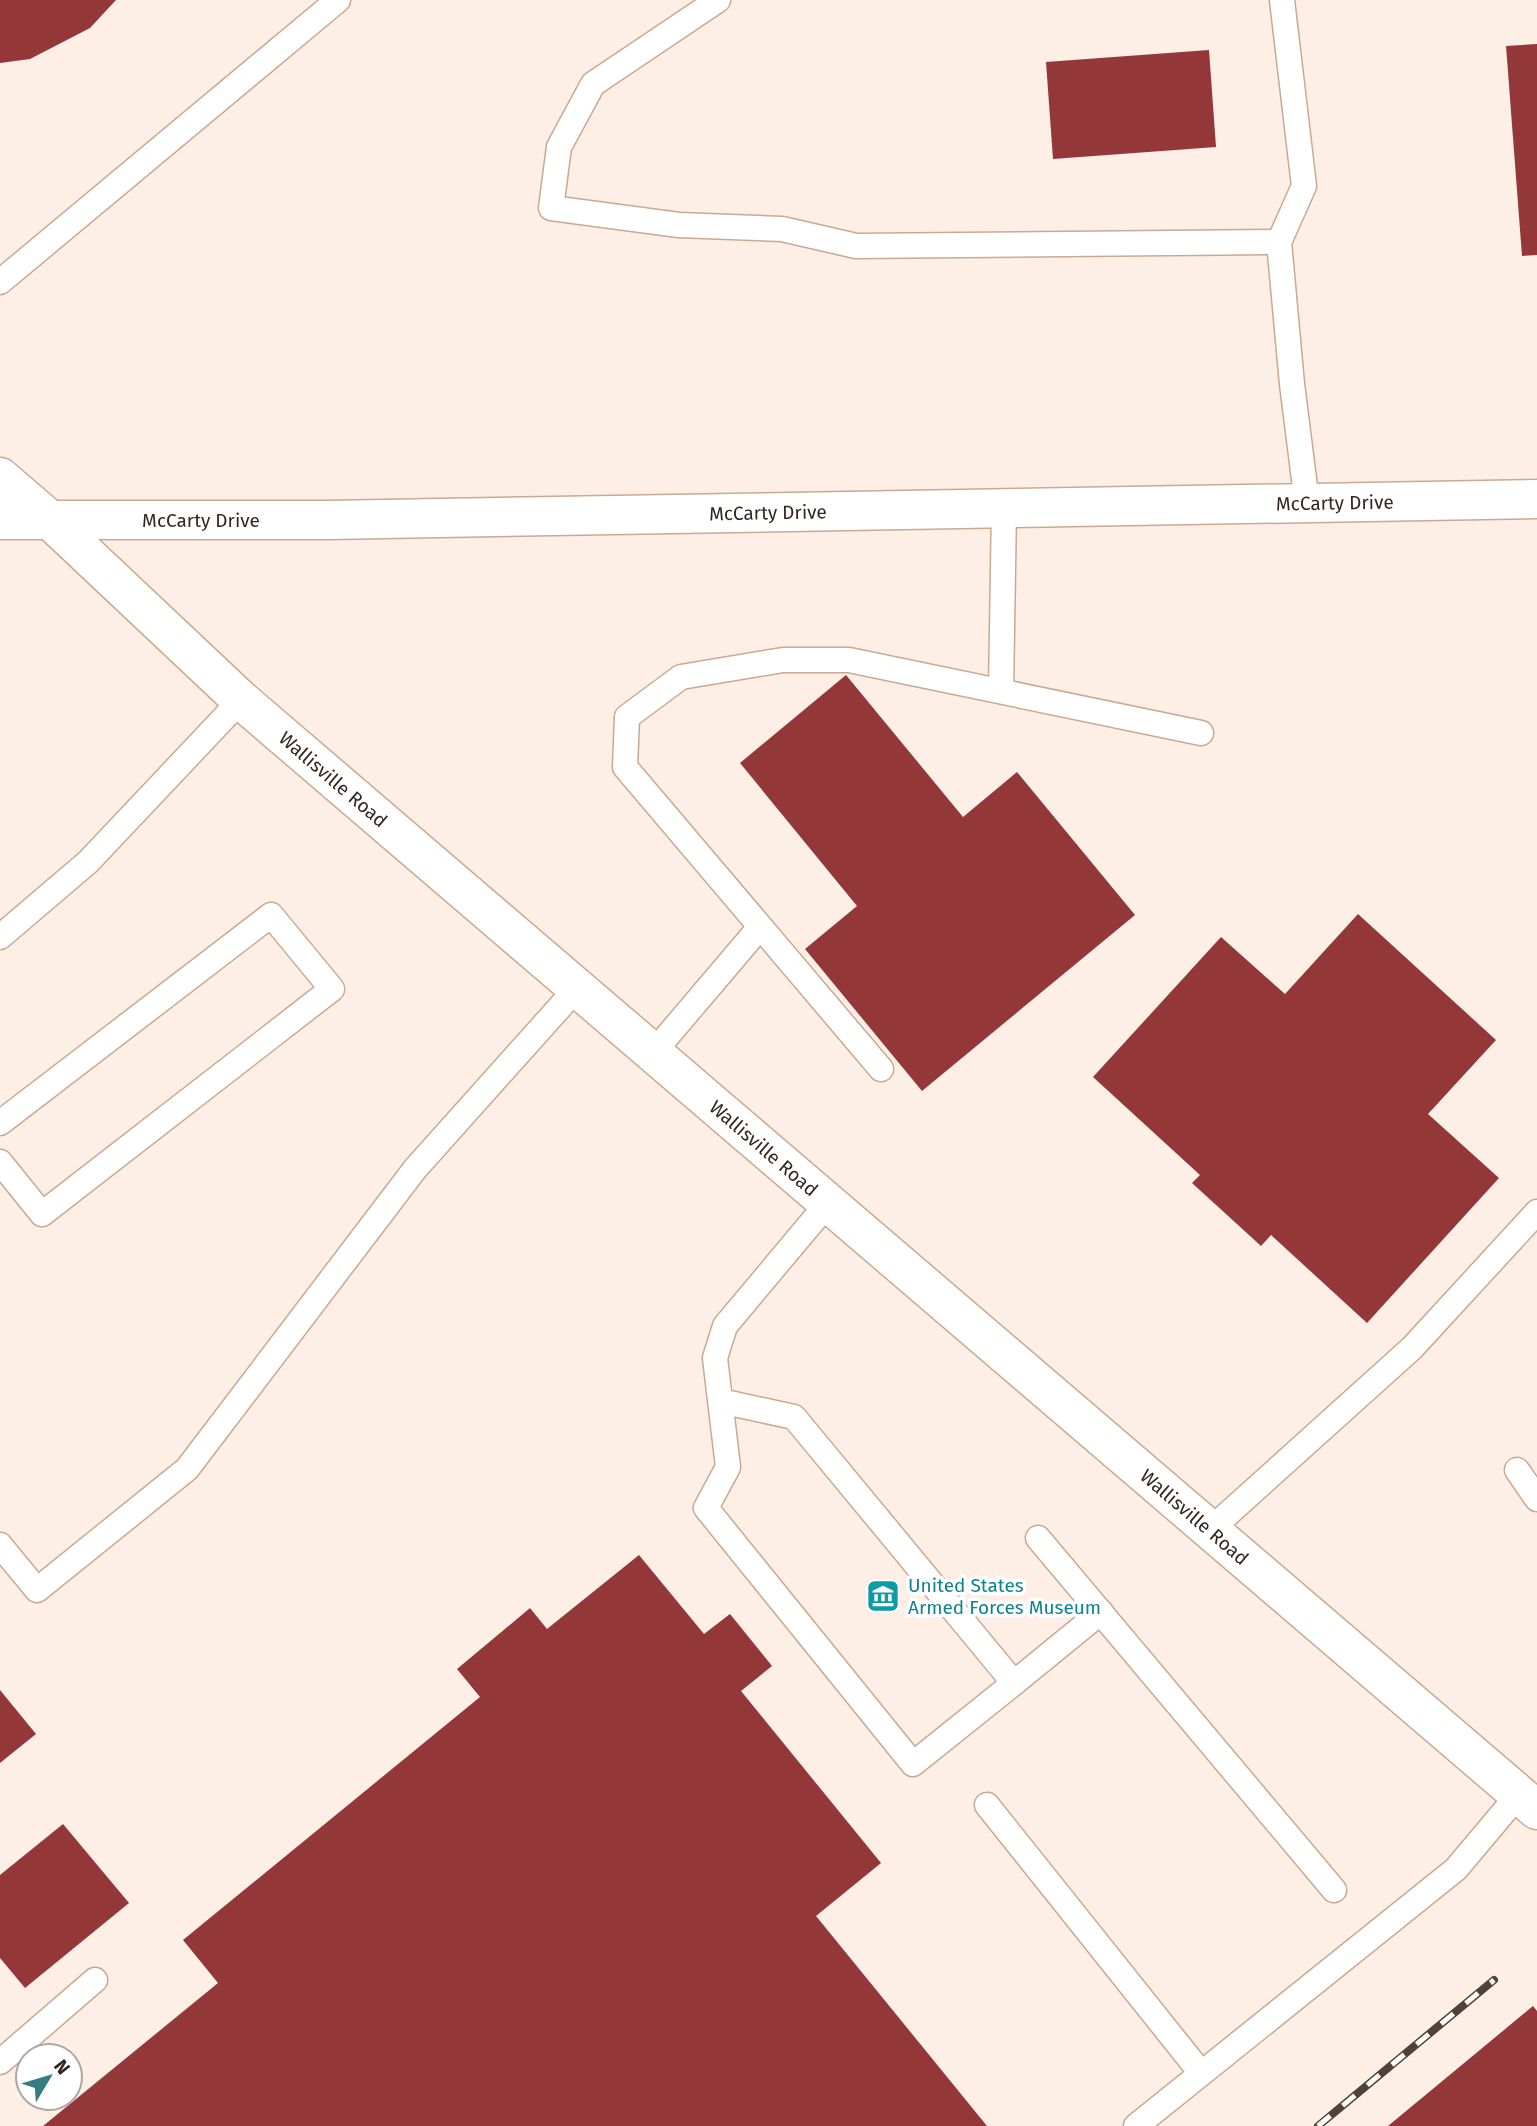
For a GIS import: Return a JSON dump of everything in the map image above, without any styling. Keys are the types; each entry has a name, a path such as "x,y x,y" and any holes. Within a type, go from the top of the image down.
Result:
{"main road":[{"name":"Wallisville Road","path":"0,477 50,520 241,700 1528,1802"},
{"name":"McCarty Drive","path":"0,520 328,520 1537,499"}],"lane":[{"path":"0,282 338,0"},
{"path":"718,0 593,84 559,147 551,208 679,225 782,229 856,246 1279,242"},
{"path":"1282,0 1304,186 1279,242 1292,384 1307,503"},
{"path":"1001,691 1004,508"},
{"path":"881,1069 625,767 627,717 681,677 783,660 849,660 1200,733"},
{"path":"0,937 88,862 241,700"},
{"path":"0,1123 271,915 332,989 42,1214 0,1162"},
{"path":"653,1053 760,928"},
{"path":"0,1545 37,1590 187,1469 415,1169 577,988"},
{"path":"828,1203 725,1326 715,1358 728,1467 706,1508 913,1764 1101,1612"},
{"path":"1210,1530 1412,1348 1537,1212"},
{"path":"720,1401 794,1417 1014,1683"},
{"path":"1517,1470 1537,1499"},
{"path":"1038,1538 1334,1890"},
{"path":"1136,2126 1456,1869 1528,1802"},
{"path":"987,1805 1201,2073"},
{"path":"0,2062 95,1980"}],"building":[{"path":"0,0 116,0 90,28 30,59 0,63"},
{"path":"1537,44 1537,255 1522,256 1506,46"},
{"path":"1209,50 1216,147 1053,159 1046,62"},
{"path":"846,675 963,817 1017,772 1135,915 922,1091 805,949 857,906 740,763"},
{"path":"1358,914 1496,1040 1428,1114 1499,1178 1367,1323 1271,1235 1261,1246 1192,1183 1200,1175 1093,1077 1221,937 1285,994"},
{"path":"639,1555 704,1634 730,1614 772,1666 741,1691 881,1863 816,1916 987,2126 43,2126 60,2112 84,2112 84,2092 218,1983 183,1940 480,1697 457,1669 530,1608 547,1629"},
{"path":"0,1690 36,1734 0,1763"},
{"path":"63,1824 129,1903 25,1988 0,1958 0,1875"},
{"path":"1533,2006 1537,2011 1537,2126 1388,2126"}],"railway":[{"path":"1318,2126 1494,1980"}],"place":[{"name":"United States Armed Forces Museum","path":"883,1596"}]}
